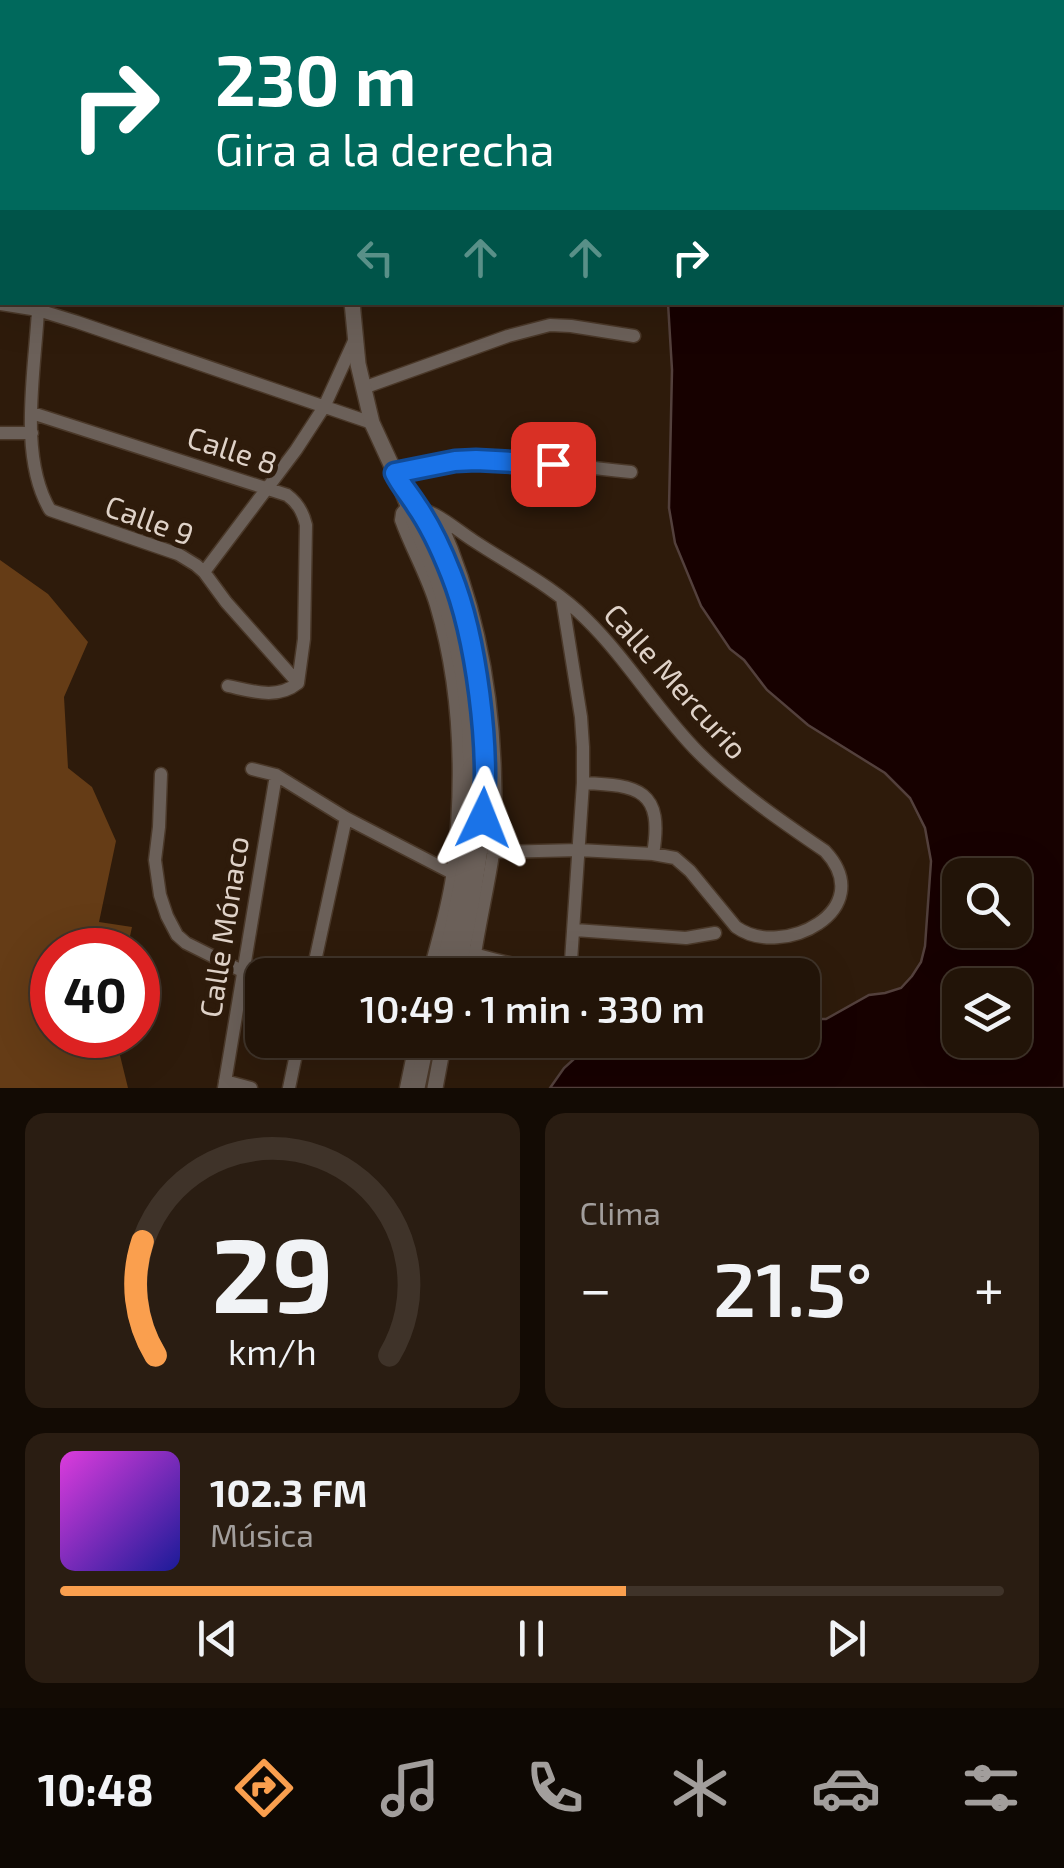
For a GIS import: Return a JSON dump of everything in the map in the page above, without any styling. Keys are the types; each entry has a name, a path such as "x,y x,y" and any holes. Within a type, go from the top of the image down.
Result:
{"street":[{"path":"6,305 38,310 372,423"},
{"path":"352,305 354,339 372,423 412,507 451,573 470,648 482,729 487,846 463,879 435,958"},
{"path":"0,432 32,433 38,310"},
{"path":"363,388 532,328 572,326 634,336"},
{"path":"204,572 324,407 354,339"},
{"name":"Calle 8","path":"32,414 268,488 294,500 306,525 304,639 298,684"},
{"name":"Calle 9","path":"32,433 37,476 50,510 178,554 204,572 298,684"},
{"path":"398,479 455,461 476,460 630,472"},
{"path":"412,507 452,624 470,731 472,774 463,879 445,958"},
{"path":"412,507 402,513 401,520 435,604 454,698 468,952"},
{"name":"Calle Mercurio","path":"412,507 440,519 562,598 620,656 695,750 742,793 826,851 837,864 842,885 830,917 815,926 776,937 754,936 736,927 682,862 667,856 487,846"},
{"path":"440,519 471,602 482,649 490,698 496,799 465,958"},
{"path":"468,952 548,968 567,966 573,954 583,783 581,716 562,598"},
{"path":"228,686 274,694 298,684"},
{"path":"252,769 276,775 346,818 463,879"},
{"path":"161,774 160,827 154,860 167,916 186,943 242,970"},
{"name":"Calle Mónaco","path":"224,1085 276,775"},
{"path":"583,783 619,784 642,792 655,818 652,854"},
{"path":"316,958 346,818"},
{"path":"575,930 686,938 715,933"},
{"path":"290,1088 296,1058"},
{"path":"406,1088 412,1058"},
{"path":"418,1088 424,1058"},
{"path":"434,1088 440,1058"},
{"path":"224,1085 251,1088"}],"shaded area":[{"path":"668,305 1064,305 1064,1088 550,1088 575,1058 820,1058 820,1019 869,995 901,988 921,962 925,946 931,861 925,828 910,798 885,773 808,725 767,690 744,660 730,649 701,606 675,543 669,508 672,370"},
{"path":"0,560 48,594 88,642 64,697 68,768 92,787 116,841 99,922 132,927 30,928 30,1058 121,1058 128,1088 0,1088"}],"route":[{"path":"483,818 482,729 468,634 451,573 418,507 395,473 455,461 553,464"}]}
